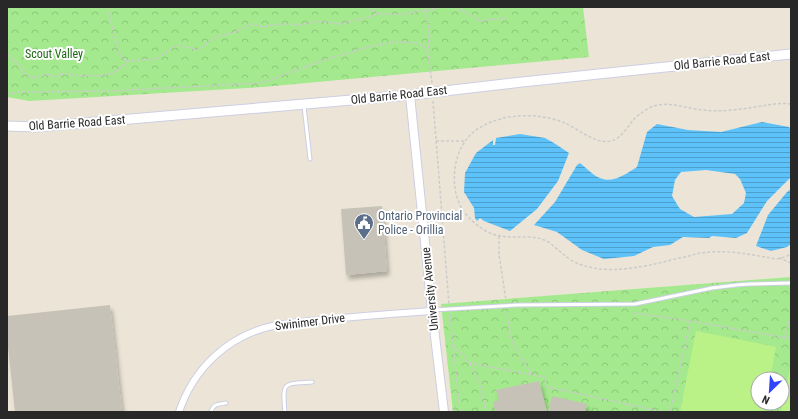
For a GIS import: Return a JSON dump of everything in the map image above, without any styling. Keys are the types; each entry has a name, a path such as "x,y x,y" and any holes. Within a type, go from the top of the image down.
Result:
{"main road":[{"name":"Old Barrie Road East","path":"7,126 37,127 410,95 791,54"}],"street":[{"name":"University Avenue","path":"410,95 444,412"},
{"name":"Swinimer Drive","path":"179,412 188,390 208,362 218,352 231,343 249,334 277,325 432,311"}],"lane":[{"path":"304,104 310,158"},
{"path":"432,311 517,305 635,304 712,288 750,284 791,283"},
{"path":"285,412 284,394 286,386 290,384 312,382"},
{"path":"211,412 212,408 216,405 226,403"}],"path":[{"path":"107,7 119,53 127,61 156,59 178,45 198,50 217,36 234,33 251,24 264,27 282,24 300,25 312,22 341,24 378,14 406,14 443,7"},
{"path":"368,7 378,14"},
{"path":"456,7 480,21 506,18"},
{"path":"426,10 429,31 428,53 431,76"},
{"path":"7,94 19,92 109,91 262,83 325,60 372,46 395,42 421,44 428,53"},
{"path":"7,54 21,67 26,75 34,78 45,74 56,77 59,74 64,73 84,76 107,75 112,74 124,66 127,61"},
{"path":"433,100 460,412"},
{"path":"791,104 768,104 733,110 704,110 665,104 651,107 643,112 624,132 608,142 595,139 566,123 550,118 524,115 497,119 478,128 465,141 456,164 455,185 458,198 463,209 482,229 502,237 536,237 550,243 576,263 598,270 625,269 653,265 698,253 714,251 779,258 791,263"},
{"path":"436,141 465,141"},
{"path":"779,258 791,254"},
{"path":"634,313 691,321 791,340"},
{"path":"784,338 791,314"},
{"path":"670,412 691,321"},
{"path":"454,345 475,370 480,381 485,412"},
{"path":"469,363 544,377 547,387 664,412"},
{"path":"629,412 630,405"}],"green space":[{"name":"Scout Valley","path":"7,7 583,7 589,57 263,87 29,101 7,97"},
{"path":"791,277 791,412 453,412 441,304"},
{"path":"696,331 776,347 772,371 750,371 750,411 763,412 680,412"},
{"path":"791,363 791,412 781,412 790,411 789,371"}],"water":[{"path":"762,122 789,127 791,130 791,177 767,201 747,233 736,238 712,236 709,238 683,237 670,245 653,247 634,256 604,259 582,250 557,232 534,225 555,202 577,165 580,163 600,178 610,180 620,177 637,167 647,132 657,124 688,130 721,132","holes":["706,170 735,174 740,179 746,193 744,203 732,214 694,217 680,209 672,196 675,180 681,172"]},
{"path":"520,134 545,138 569,153 558,181 537,209 510,231 480,218 477,221 475,218 474,208 464,192 465,173 476,153 493,140 493,145 495,145 496,138"},
{"path":"791,189 791,244 787,247 771,251 756,246 768,215"}],"building":[{"name":"Ontario Provincial Police - Orillia","path":"382,206 387,271 346,275 341,209"},
{"path":"110,305 122,412 15,412 7,338 7,316"},
{"path":"539,381 547,412 495,411 493,402 499,400 496,390"},
{"path":"552,396 587,404 585,412 548,412"}],"place":[{"name":"Ontario Provincial Police - Orillia","path":"364,240"}]}
